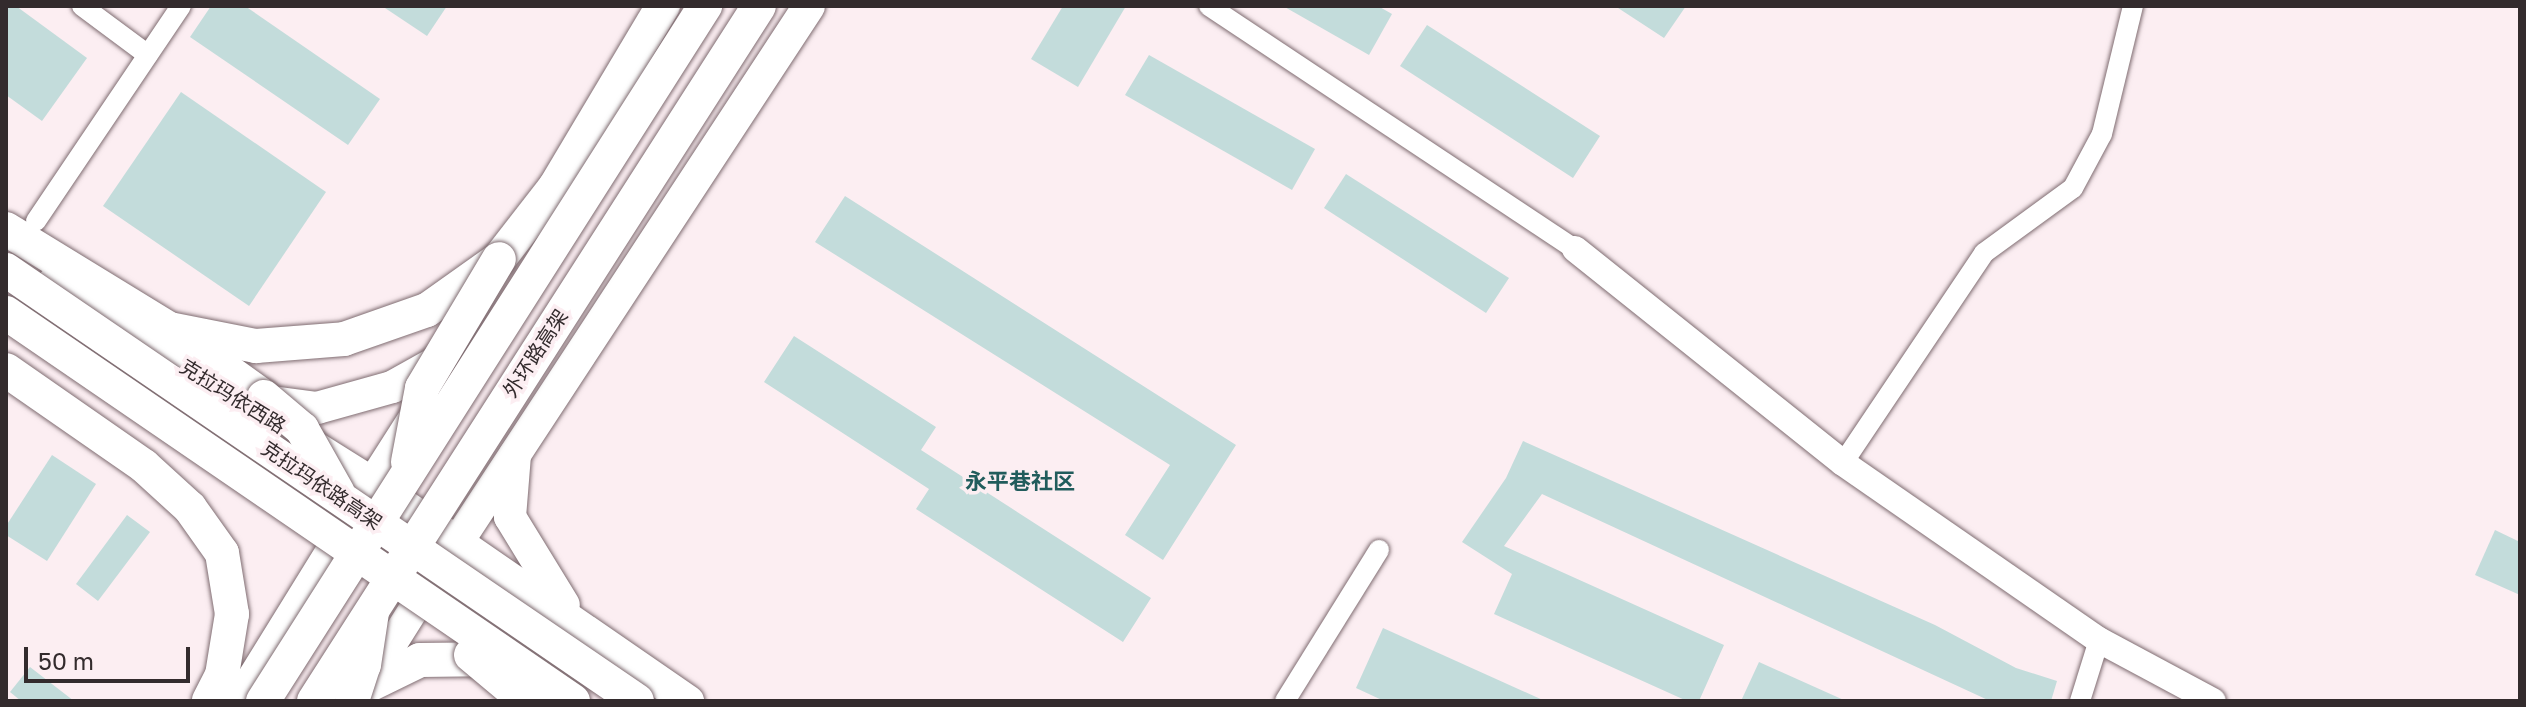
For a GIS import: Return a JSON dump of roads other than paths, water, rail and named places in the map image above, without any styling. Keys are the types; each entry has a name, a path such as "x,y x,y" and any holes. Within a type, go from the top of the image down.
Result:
{"highway":[{"path":"526,701 462,648 420,591 403,517 422,388 499,259 555,187 663,6"},
{"path":"263,701 705,6"},
{"name":"外环路高架","path":"314,701 759,6"},
{"path":"21,225 169,329 302,429 332,477 369,575 372,621 358,696"},
{"name":"克拉玛依路高架","path":"6,245 20,271 637,701"},
{"path":"169,329 256,346 344,339 427,310 499,259"},
{"name":"克拉玛依路高架","path":"6,310 573,701"},
{"path":"6,370 144,466 190,508 222,553 232,614 222,675 209,701"},
{"path":"358,696 420,660 503,659"}],"main road":[{"path":"238,701 675,6"},
{"path":"358,696 809,6"},
{"name":"克拉玛依西路","path":"6,254 20,271 234,396 373,484 688,701"},
{"path":"6,310 335,544 564,701"},
{"path":"234,396 317,408 392,387 457,351"},
{"path":"515,455 510,517 532,561 577,624"}],"street":[{"path":"82,6 148,55"},
{"path":"21,225 181,6"},
{"path":"1209,6 1575,249 1843,463 2099,640 2213,701"},
{"path":"1843,463 1984,253 2073,188 2102,134 2133,6"},
{"path":"1285,701 1379,550"},
{"path":"2080,701 2099,640"}],"district":[{"name":"永平巷社区","path":"1020,481"}]}
